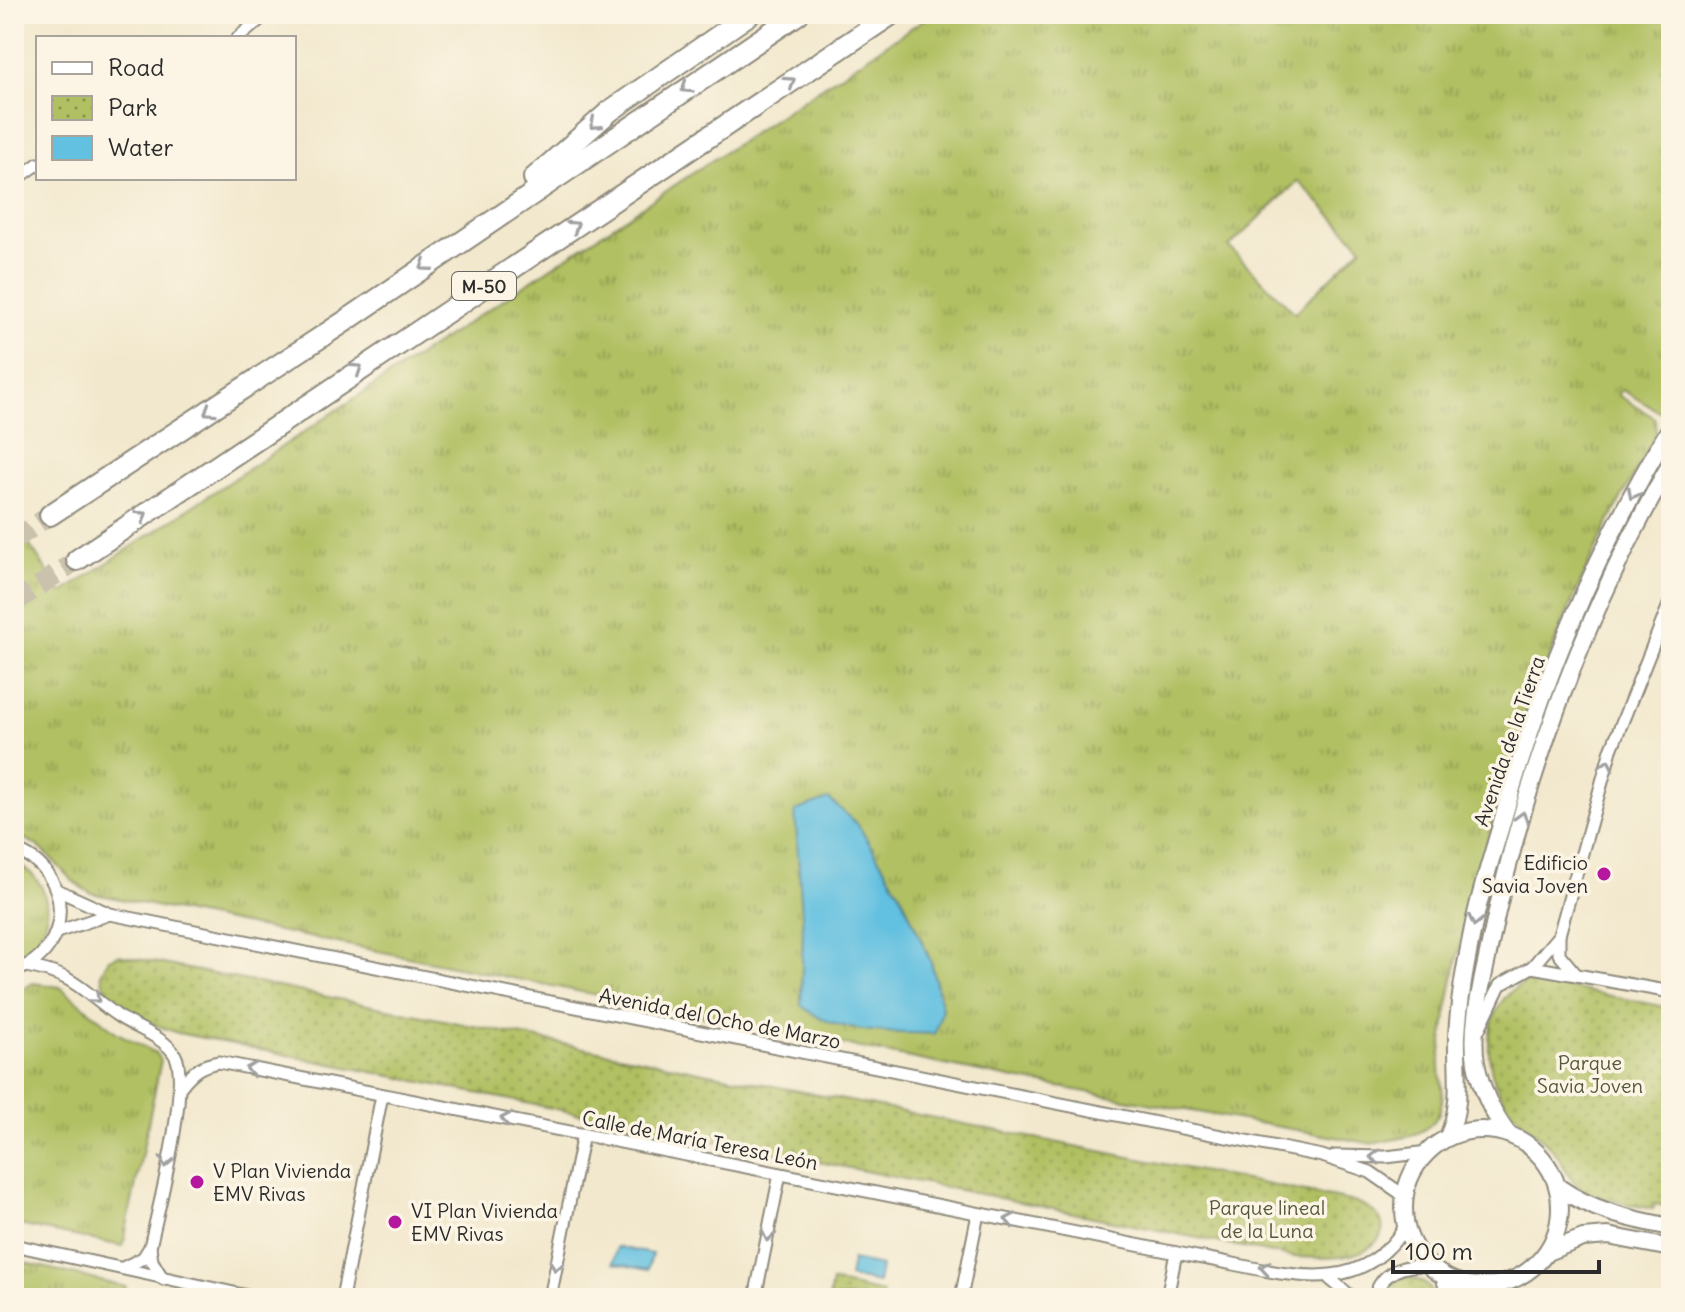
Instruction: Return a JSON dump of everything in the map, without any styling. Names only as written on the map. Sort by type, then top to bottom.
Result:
[{"type":"highway","points":[[463,240],[610,111],[750,14]]},
{"type":"highway","name":"M-50","points":[[50,515],[798,14]]},
{"type":"highway","name":"M-50","points":[[77,560],[892,14]]},
{"type":"street","points":[[240,36],[266,14]]},
{"type":"street","points":[[14,181],[36,165]]},
{"type":"street","name":"Avenida de la Tierra","points":[[1448,1137],[1459,1105],[1460,1000],[1474,924],[1508,801],[1551,673],[1577,610],[1613,532],[1671,427]]},
{"type":"street","name":"Avenida de la Tierra","points":[[1508,1134],[1485,1093],[1476,1060],[1478,1003],[1493,928],[1524,807],[1544,747],[1594,617],[1629,540],[1671,463]]},
{"type":"street","points":[[1576,974],[1559,954],[1559,935],[1611,750],[1671,600]]},
{"type":"street","points":[[14,850],[46,870],[57,890],[61,914],[57,932],[48,948],[26,966],[14,971]]},
{"type":"street","name":"Avenida del Ocho de Marzo","points":[[57,890],[110,914],[1322,1156],[1370,1172],[1406,1197]]},
{"type":"street","points":[[57,932],[110,914]]},
{"type":"street","points":[[1476,1037],[1500,985],[1532,967],[1559,935]]},
{"type":"street","points":[[26,966],[71,978],[112,1012],[169,1048],[176,1056],[181,1086],[150,1247],[152,1261],[163,1279]]},
{"type":"street","points":[[1532,967],[1671,992]]},
{"type":"street","name":"Calle de María Teresa León","points":[[181,1086],[192,1072],[205,1064],[219,1062],[1176,1253],[1330,1279]]},
{"type":"street","points":[[342,1298],[382,1095]]},
{"type":"street","points":[[1478,1130],[1508,1134],[1534,1149],[1544,1160],[1558,1187],[1560,1221],[1547,1252],[1526,1273],[1494,1291],[1444,1276],[1429,1265],[1414,1247],[1406,1225],[1406,1197],[1412,1174],[1428,1152],[1448,1137],[1478,1130]]},
{"type":"street","points":[[550,1298],[583,1134]]},
{"type":"street","name":"Avenida del Ocho de Marzo","points":[[1322,1156],[1386,1157],[1428,1152]]},
{"type":"street","points":[[755,1298],[780,1174]]},
{"type":"street","points":[[1558,1187],[1574,1199],[1617,1216],[1671,1227]]},
{"type":"street","points":[[961,1298],[978,1214]]},
{"type":"street","points":[[1353,1298],[1330,1279],[1374,1262],[1392,1248],[1406,1225]]},
{"type":"street","points":[[1547,1252],[1583,1238],[1608,1236],[1671,1248]]},
{"type":"street","points":[[14,1245],[257,1298]]},
{"type":"street","points":[[123,1268],[143,1258],[150,1247]]},
{"type":"street","points":[[1167,1298],[1176,1253]]},
{"type":"street","points":[[1374,1298],[1384,1276],[1409,1265],[1429,1265]]},
{"type":"street","points":[[1444,1276],[1451,1298]]},
{"type":"green space","points":[[932,14],[1671,14],[1671,407],[1658,411],[1622,390],[1618,395],[1655,418],[1656,433],[1583,577],[1525,723],[1478,873],[1457,958],[1440,1061],[1440,1110],[1428,1127],[1410,1136],[1368,1143],[1015,1079],[91,893],[80,887],[38,847],[14,835],[14,522],[62,593]],"holes":[[[1298,181],[1362,247],[1295,313],[1229,247]],[[901,895],[931,962],[942,1009],[801,1004],[803,929]]]},
{"type":"green space","points":[[14,863],[39,882],[47,910],[38,937],[28,948],[14,956]]},
{"type":"green space","name":"Parque lineal de la Luna","points":[[118,955],[1350,1201],[1377,1215],[1382,1223],[1382,1232],[1378,1240],[1357,1253],[1336,1258],[1292,1257],[178,1033],[130,1013],[111,997],[101,974],[109,959]]},
{"type":"green space","name":"Parque Savia Joven","points":[[1545,978],[1565,982],[1565,987],[1671,1008],[1671,1207],[1655,1204],[1653,1209],[1614,1201],[1577,1185],[1557,1155],[1511,1110],[1499,1092],[1489,1056],[1493,1020],[1511,992],[1526,983]]},
{"type":"green space","points":[[33,983],[60,987],[117,1033],[156,1053],[161,1060],[123,1246],[14,1224],[14,994]]},
{"type":"green space","points":[[14,1260],[126,1287],[124,1298],[14,1298]]},
{"type":"green space","points":[[1405,1277],[1423,1283],[1435,1298],[1384,1298],[1393,1282]]},
{"type":"green space","points":[[832,1282],[883,1293],[881,1298],[829,1298]]},
{"type":"water","points":[[829,799],[858,825],[901,895],[931,962],[942,1009],[935,1034],[847,1027],[814,1015],[801,1005],[803,929],[795,811]]},
{"type":"water","points":[[617,1247],[652,1254],[648,1270],[613,1263]]},
{"type":"water","points":[[852,1260],[881,1266],[878,1283],[849,1277]]},
{"type":"tunnel","points":[[14,540],[50,515]]},
{"type":"tunnel","points":[[14,603],[77,560]]},
{"type":"place","name":"Edificio Savia Joven","points":[[1604,874]]},
{"type":"place","name":"V Plan Vivienda EMV Rivas","points":[[197,1182]]},
{"type":"place","name":"VI Plan Vivienda EMV Rivas","points":[[395,1222]]}]
